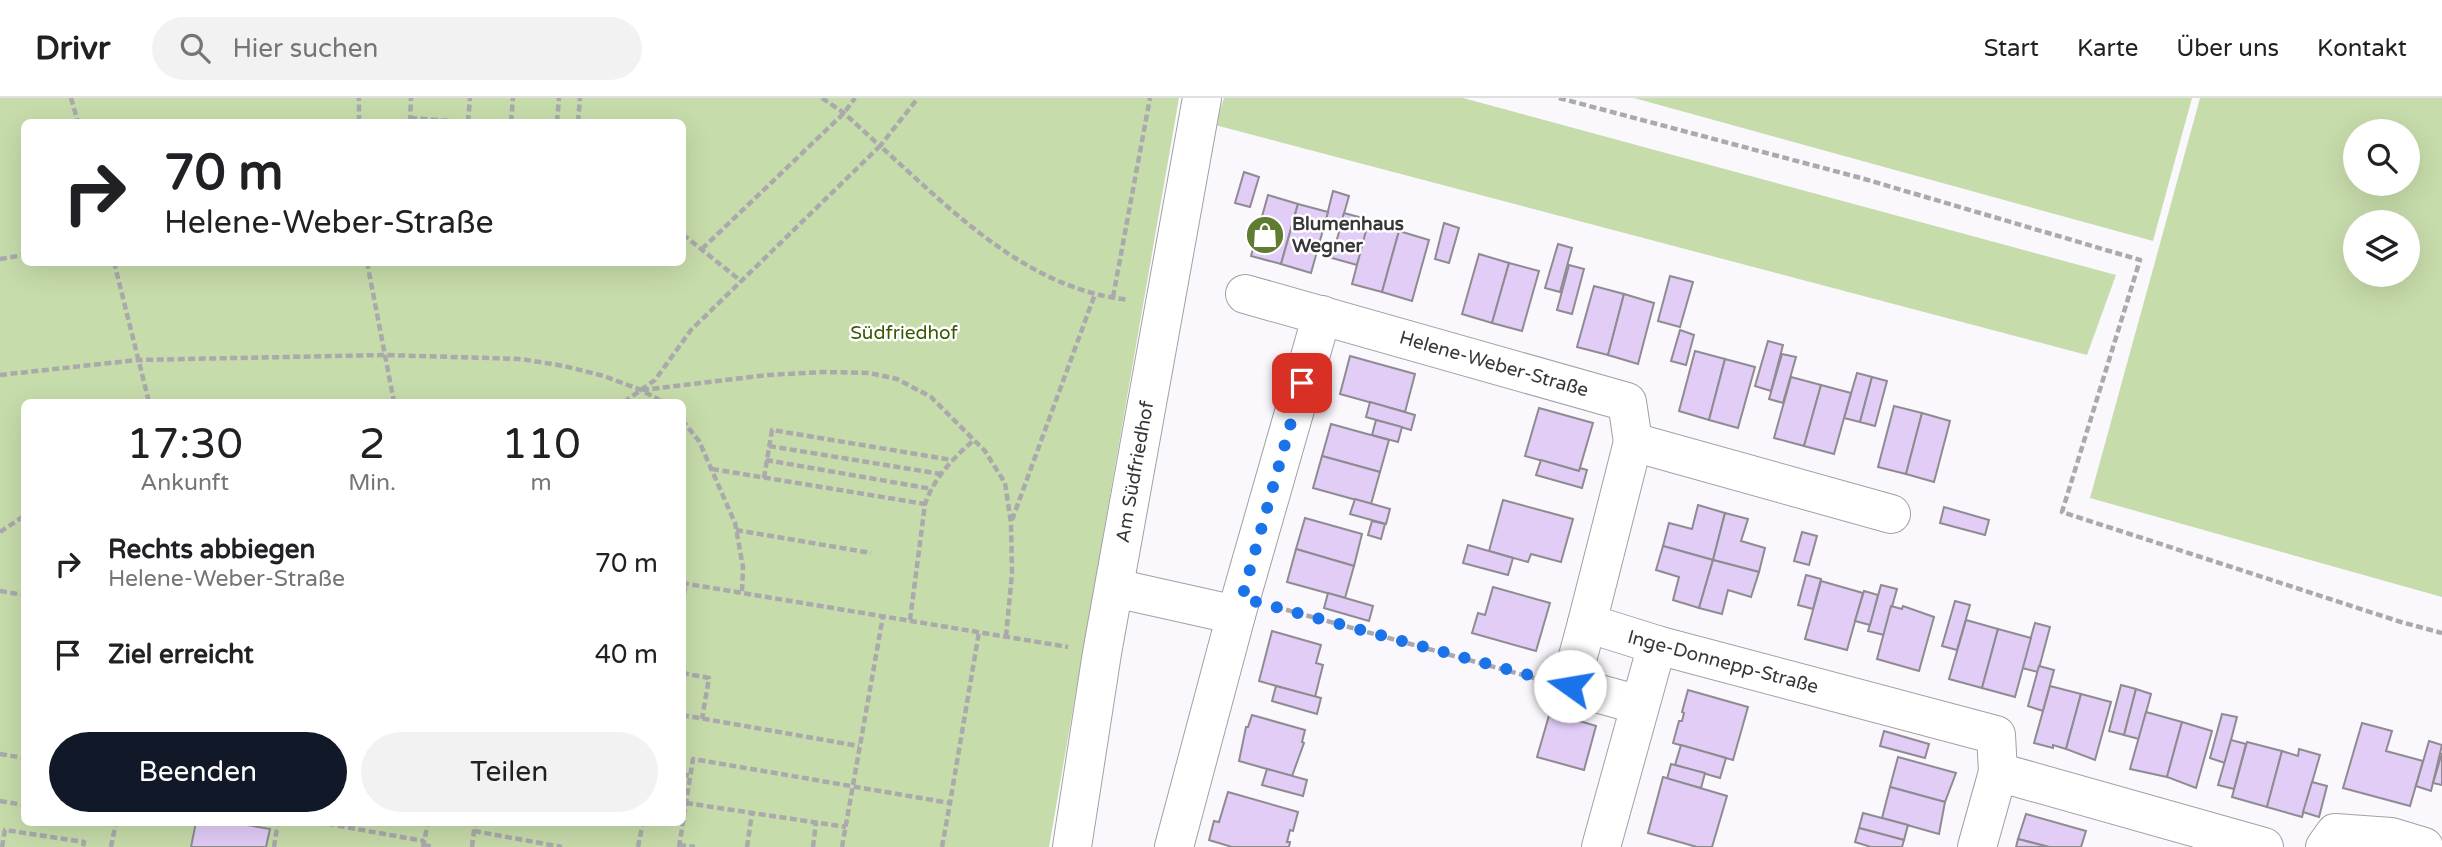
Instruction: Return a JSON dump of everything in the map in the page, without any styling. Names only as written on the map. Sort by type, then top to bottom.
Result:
[{"type":"street","name":"Am Südfriedhof","points":[[1072,847],[1102,653],[1202,98]]},
{"type":"street","name":"Helene-Weber-Straße","points":[[1245,294],[1628,402],[1633,442]]},
{"type":"street","points":[[1174,847],[1322,315]]},
{"type":"street","points":[[1640,705],[1570,686],[1633,442],[1891,514]]},
{"type":"street","points":[[1115,588],[1239,607]]},
{"type":"street","name":"Inge-Donnepp-Straße","points":[[1587,623],[1657,645],[1996,736],[1998,772]]},
{"type":"street","points":[[1601,847],[1657,645]]},
{"type":"street","points":[[1977,847],[1998,772],[2264,847]]},
{"type":"street","points":[[2325,847],[2336,833],[2391,837],[2424,847]]},
{"type":"path","points":[[72,98],[77,119]]},
{"type":"path","points":[[359,98],[359,119]]},
{"type":"path","points":[[410,119],[411,98]]},
{"type":"path","points":[[468,119],[470,98]]},
{"type":"path","points":[[511,119],[513,98]]},
{"type":"path","points":[[557,119],[559,98]]},
{"type":"path","points":[[578,119],[580,98]]},
{"type":"path","points":[[822,98],[844,113],[967,225],[1021,262],[1095,294],[1162,309]]},
{"type":"path","points":[[702,249],[844,113],[855,98]]},
{"type":"path","points":[[628,399],[655,380],[691,330],[880,146],[918,98]]},
{"type":"path","points":[[1113,297],[1150,98]]},
{"type":"path","points":[[1559,98],[1861,178],[2140,260],[2062,512],[2442,633]]},
{"type":"path","points":[[686,237],[741,281]]},
{"type":"path","points":[[0,260],[21,256]]},
{"type":"path","points":[[115,266],[148,399]]},
{"type":"path","points":[[368,266],[393,399]]},
{"type":"path","points":[[1011,523],[1095,294]]},
{"type":"path","points":[[0,374],[137,360],[385,355],[521,359],[591,373],[641,390],[658,399]]},
{"type":"path","points":[[641,390],[768,375],[870,373],[897,379],[931,397],[985,451],[1005,483],[1011,523],[1012,573],[1006,636]]},
{"type":"path","points":[[686,425],[699,441],[736,530],[743,567],[742,592]]},
{"type":"path","points":[[764,478],[772,430],[952,460]]},
{"type":"path","points":[[911,620],[925,504],[941,474],[974,440]]},
{"type":"path","points":[[769,446],[941,474]]},
{"type":"path","points":[[766,460],[932,489]]},
{"type":"path","points":[[712,469],[925,504]]},
{"type":"path","points":[[0,531],[21,518]]},
{"type":"path","points":[[736,530],[871,553]]},
{"type":"path","points":[[686,583],[1102,653]]},
{"type":"path","points":[[0,591],[21,594]]},
{"type":"path","points":[[1239,607],[1570,686]]},
{"type":"path","points":[[842,847],[883,616]]},
{"type":"path","points":[[942,847],[979,632]]},
{"type":"path","points":[[686,674],[709,678],[702,719]]},
{"type":"path","points":[[686,716],[859,747]]},
{"type":"path","points":[[0,754],[21,758]]},
{"type":"path","points":[[846,827],[686,803],[693,759],[950,803]]},
{"type":"path","points":[[686,775],[690,776]]},
{"type":"path","points":[[0,801],[21,804]]},
{"type":"path","points":[[747,847],[752,813]]},
{"type":"path","points":[[813,847],[816,822]]},
{"type":"path","points":[[111,847],[115,826]]},
{"type":"path","points":[[274,847],[277,826]]},
{"type":"path","points":[[336,826],[433,847]]},
{"type":"path","points":[[424,845],[427,826]]},
{"type":"path","points":[[472,847],[475,826]]},
{"type":"path","points":[[638,847],[642,826]]},
{"type":"path","points":[[682,826],[679,846],[695,847]]},
{"type":"path","points":[[2,847],[5,830],[84,842],[83,847]]},
{"type":"path","points":[[474,831],[562,847]]},
{"type":"green space","name":"Südfriedhof","points":[[0,98],[1179,98],[1049,847],[0,847]]},
{"type":"green space","points":[[1224,98],[1463,98],[2116,275],[2087,355],[1215,125]]},
{"type":"green space","points":[[1634,98],[2192,98],[2153,241]]},
{"type":"green space","points":[[2200,98],[2442,98],[2442,597],[2090,498]]},
{"type":"building","points":[[1244,172],[1259,177],[1250,207],[1235,203]]},
{"type":"building","points":[[1333,191],[1349,196],[1339,231],[1324,227]]},
{"type":"building","points":[[1268,195],[1298,204],[1281,264],[1251,256]]},
{"type":"building","points":[[1298,204],[1328,212],[1311,273],[1281,264]]},
{"type":"building","points":[[1344,213],[1370,220],[1357,265],[1332,258]]},
{"type":"building","points":[[1368,223],[1399,231],[1382,292],[1352,284]]},
{"type":"building","points":[[1444,223],[1459,228],[1449,263],[1435,259]]},
{"type":"building","points":[[1399,231],[1429,240],[1412,301],[1382,292]]},
{"type":"building","points":[[1558,244],[1572,248],[1560,292],[1545,288]]},
{"type":"building","points":[[1479,254],[1509,263],[1492,323],[1462,314]]},
{"type":"building","points":[[1509,263],[1539,271],[1522,331],[1492,323]]},
{"type":"building","points":[[1569,265],[1584,269],[1572,314],[1557,310]]},
{"type":"building","points":[[1670,276],[1693,282],[1680,327],[1658,321]]},
{"type":"building","points":[[1594,286],[1624,294],[1608,355],[1577,347]]},
{"type":"building","points":[[1624,294],[1654,303],[1638,364],[1608,355]]},
{"type":"building","points":[[1680,330],[1694,335],[1686,365],[1671,361]]},
{"type":"building","points":[[1768,341],[1783,345],[1771,391],[1755,386]]},
{"type":"building","points":[[1695,351],[1725,359],[1709,420],[1679,411]]},
{"type":"building","points":[[1782,354],[1796,357],[1783,403],[1769,399]]},
{"type":"building","points":[[1350,356],[1415,374],[1405,412],[1340,394]]},
{"type":"building","points":[[1725,359],[1755,367],[1738,428],[1709,420]]},
{"type":"building","points":[[1857,373],[1872,377],[1860,422],[1844,418]]},
{"type":"building","points":[[1791,377],[1821,385],[1804,446],[1774,438]]},
{"type":"building","points":[[1872,377],[1887,381],[1875,426],[1860,422]]},
{"type":"building","points":[[1821,385],[1851,393],[1834,454],[1804,446]]},
{"type":"building","points":[[1370,402],[1415,415],[1411,430],[1366,417]]},
{"type":"building","points":[[1894,406],[1922,413],[1906,474],[1878,467]]},
{"type":"building","points":[[1539,408],[1593,423],[1579,471],[1525,456]]},
{"type":"building","points":[[1922,413],[1950,421],[1934,482],[1906,474]]},
{"type":"building","points":[[1376,420],[1402,427],[1398,442],[1372,435]]},
{"type":"building","points":[[1331,424],[1389,440],[1380,472],[1322,456]]},
{"type":"building","points":[[1322,456],[1380,472],[1371,504],[1313,488]]},
{"type":"building","points":[[1541,460],[1579,471],[1580,468],[1587,470],[1582,488],[1536,475]]},
{"type":"building","points":[[1355,499],[1390,509],[1386,524],[1350,514]]},
{"type":"building","points":[[1503,500],[1573,519],[1561,562],[1531,554],[1528,562],[1489,551]]},
{"type":"building","points":[[1698,505],[1725,513],[1713,560],[1663,546],[1669,523],[1692,529]]},
{"type":"building","points":[[1944,507],[1989,520],[1985,535],[1940,523]]},
{"type":"building","points":[[1725,513],[1748,519],[1741,541],[1765,548],[1759,572],[1713,560]]},
{"type":"building","points":[[1305,518],[1362,534],[1354,566],[1296,549]]},
{"type":"building","points":[[1372,521],[1385,524],[1381,539],[1368,535]]},
{"type":"building","points":[[1802,532],[1817,536],[1809,565],[1794,561]]},
{"type":"building","points":[[1468,545],[1513,558],[1508,575],[1463,563]]},
{"type":"building","points":[[1663,546],[1713,560],[1699,608],[1673,600],[1679,577],[1656,570]]},
{"type":"building","points":[[1296,549],[1354,566],[1345,598],[1287,582]]},
{"type":"building","points":[[1713,560],[1759,572],[1751,597],[1728,590],[1722,614],[1699,608]]},
{"type":"building","points":[[1806,575],[1821,579],[1813,609],[1798,605]]},
{"type":"building","points":[[1821,581],[1863,593],[1847,650],[1805,639]]},
{"type":"building","points":[[1881,585],[1897,589],[1884,635],[1868,631]]},
{"type":"building","points":[[1493,587],[1550,603],[1536,651],[1472,633],[1478,613],[1485,615]]},
{"type":"building","points":[[1864,591],[1878,595],[1870,625],[1855,621]]},
{"type":"building","points":[[1328,593],[1373,606],[1369,621],[1324,608]]},
{"type":"building","points":[[1955,601],[1970,605],[1957,650],[1942,646]]},
{"type":"building","points":[[1891,606],[1902,609],[1903,606],[1934,617],[1919,671],[1877,659]]},
{"type":"building","points":[[1966,620],[1998,629],[1982,688],[1949,679]]},
{"type":"building","points":[[2035,623],[2050,627],[2038,672],[2022,668]]},
{"type":"building","points":[[1998,629],[2031,638],[2015,697],[1982,688]]},
{"type":"building","points":[[1272,631],[1321,645],[1316,663],[1323,665],[1315,697],[1259,681]]},
{"type":"building","points":[[2039,666],[2054,670],[2043,711],[2028,706]]},
{"type":"building","points":[[2121,685],[2136,689],[2124,735],[2109,731]]},
{"type":"building","points":[[1276,686],[1321,698],[1317,714],[1272,701]]},
{"type":"building","points":[[2050,686],[2081,694],[2066,749],[2034,743]]},
{"type":"building","points":[[2136,689],[2151,694],[2139,739],[2124,735]]},
{"type":"building","points":[[1688,690],[1748,707],[1733,760],[1673,743],[1679,721],[1682,721]]},
{"type":"building","points":[[2081,694],[2111,702],[2095,760],[2066,749]]},
{"type":"building","points":[[1550,712],[1596,726],[1584,770],[1537,757]]},
{"type":"building","points":[[2146,712],[2182,722],[2167,777],[2130,769]]},
{"type":"building","points":[[2222,714],[2237,717],[2225,763],[2210,758]]},
{"type":"building","points":[[1252,715],[1305,730],[1304,743],[1292,776],[1239,761],[1246,727]]},
{"type":"building","points":[[2182,722],[2212,731],[2196,788],[2167,777]]},
{"type":"building","points":[[2362,723],[2392,731],[2386,751],[2423,761],[2410,806],[2343,788]]},
{"type":"building","points":[[1884,731],[1929,744],[1925,758],[1880,746]]},
{"type":"building","points":[[2231,740],[2246,744],[2234,789],[2218,785]]},
{"type":"building","points":[[2429,741],[2442,745],[2431,791],[2416,786]]},
{"type":"building","points":[[2247,742],[2282,751],[2267,807],[2232,797]]},
{"type":"building","points":[[1681,745],[1726,758],[1720,778],[1675,765]]},
{"type":"building","points":[[2299,749],[2320,755],[2302,817],[2267,807],[2282,751],[2298,756]]},
{"type":"building","points":[[2442,753],[2442,785],[2433,783]]},
{"type":"building","points":[[1898,757],[1956,773],[1945,802],[1890,787]]},
{"type":"building","points":[[1671,764],[1705,773],[1701,788],[1667,779]]},
{"type":"building","points":[[1267,769],[1307,780],[1303,796],[1262,785]]},
{"type":"building","points":[[1663,777],[1727,796],[1712,847],[1697,847],[1648,833]]},
{"type":"building","points":[[2312,782],[2327,786],[2319,817],[2303,812]]},
{"type":"building","points":[[1890,787],[1945,802],[1939,834],[1882,818]]},
{"type":"building","points":[[1228,792],[1298,812],[1293,831],[1290,830],[1287,842],[1290,842],[1289,847],[1232,847],[1209,840],[1214,821],[1219,822]]},
{"type":"building","points":[[1863,813],[1908,825],[1904,840],[1859,828]]},
{"type":"building","points":[[2026,814],[2086,831],[2081,847],[2049,847],[2018,839]]},
{"type":"building","points":[[195,826],[253,826],[270,829],[266,847],[191,847]]},
{"type":"building","points":[[1859,828],[1904,840],[1902,847],[1871,847],[1855,842]]},
{"type":"building","points":[[2018,839],[2049,847],[2016,847]]},
{"type":"place","name":"Blumenhaus Wegner","points":[[1265,235]]},
{"type":"route","points":[[1302,383],[1242,598],[1570,686]]}]
